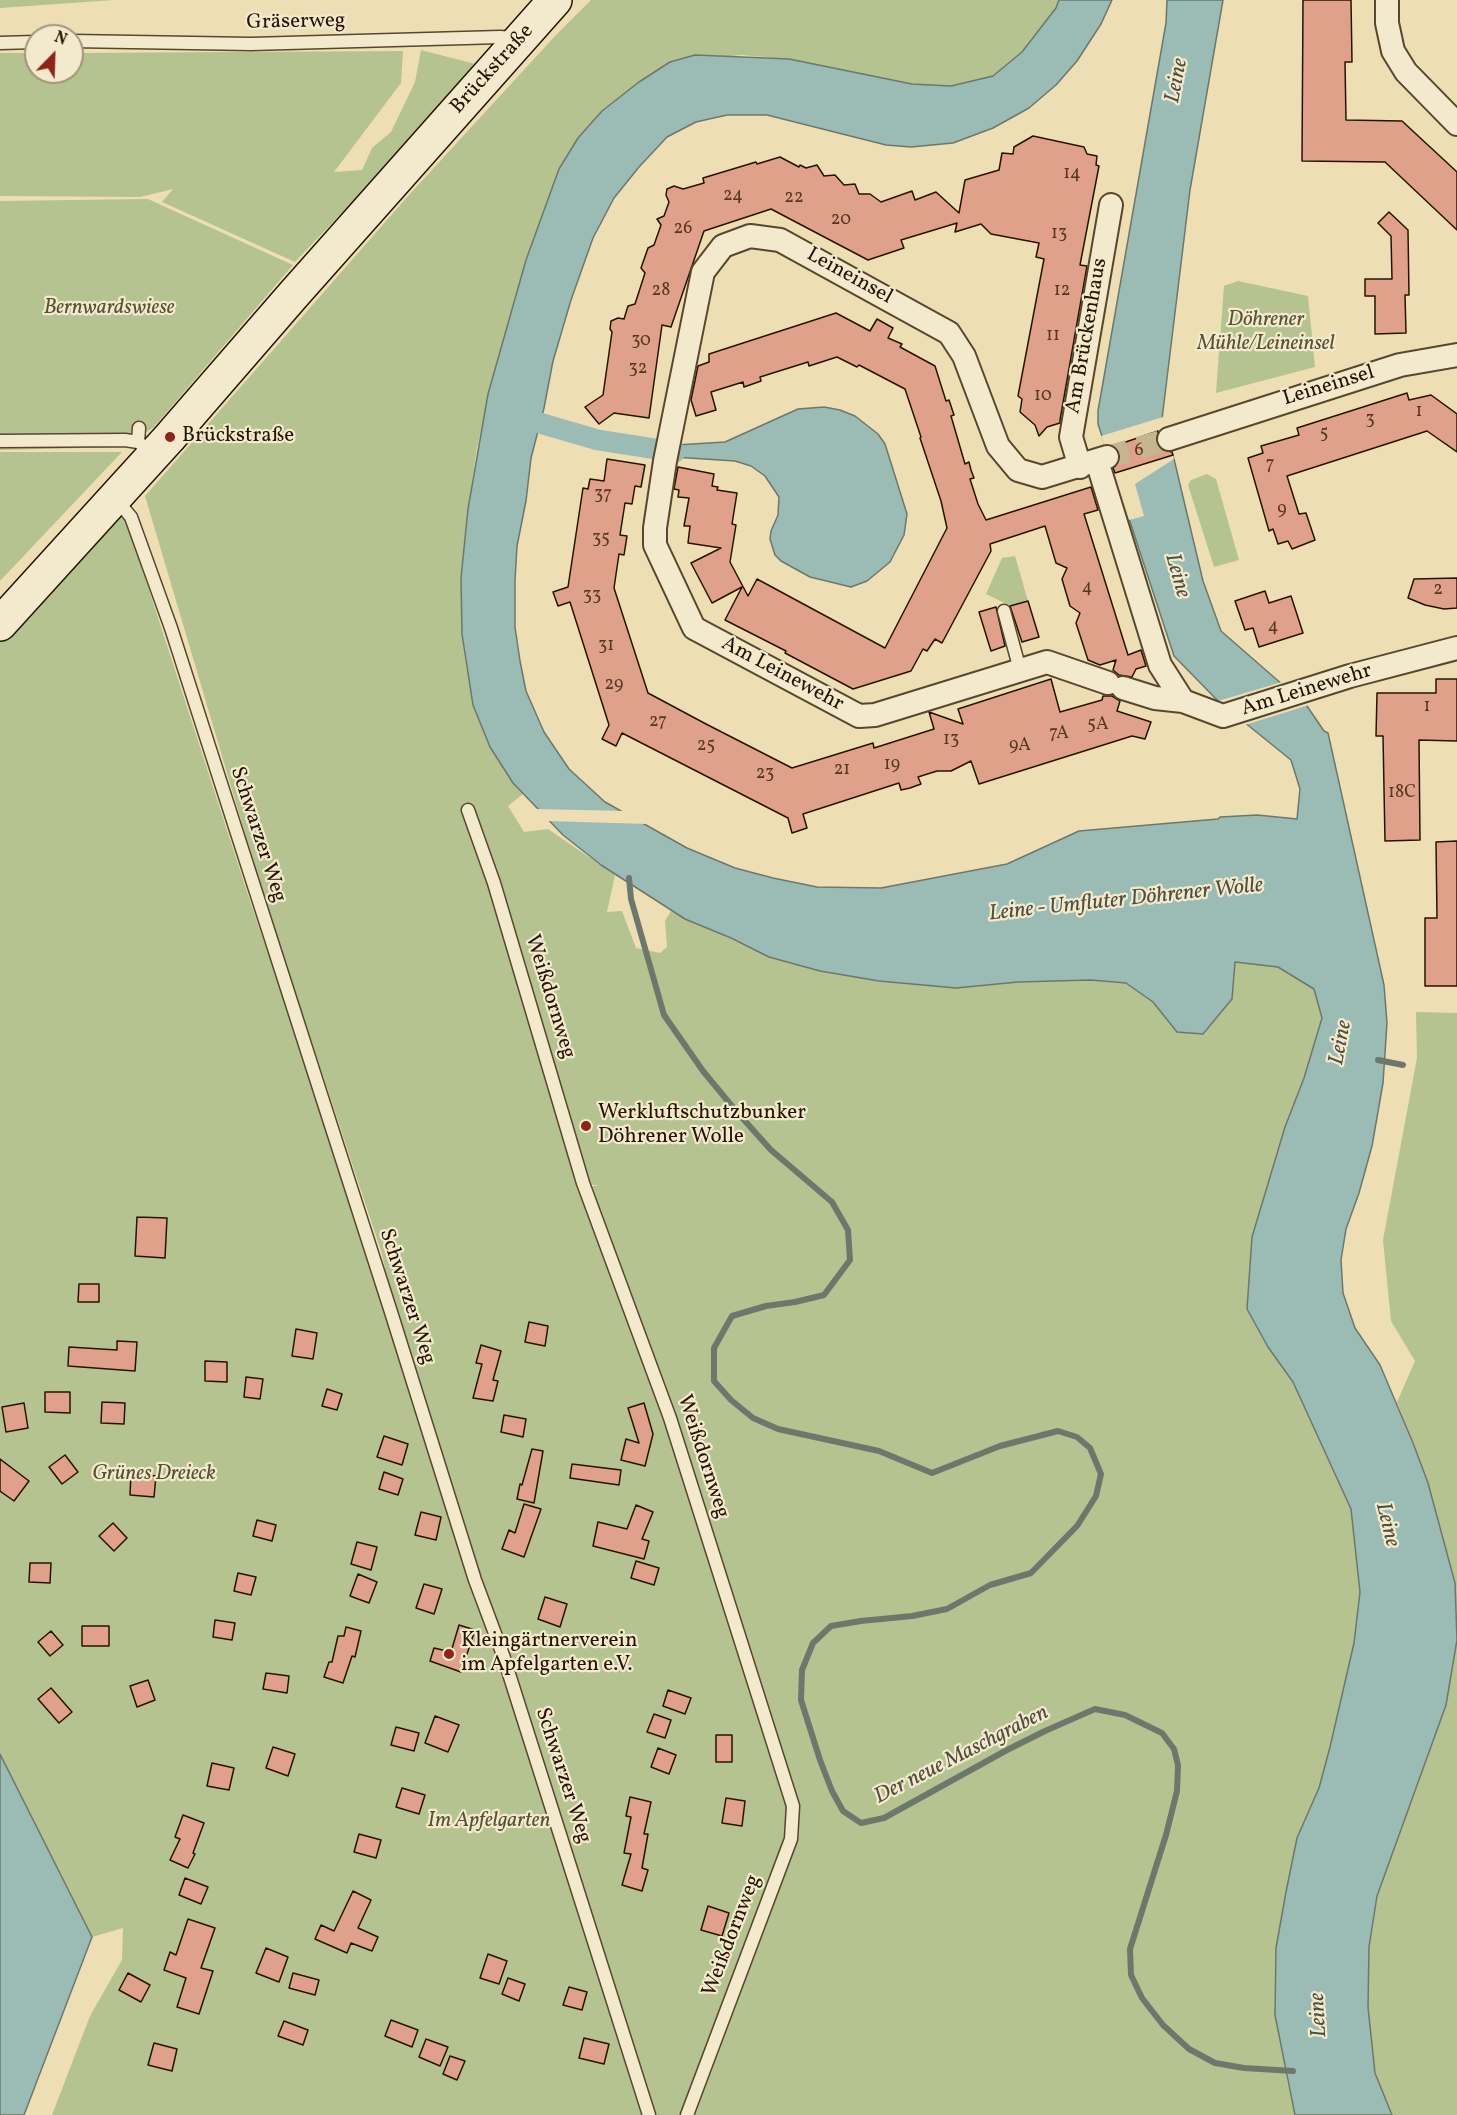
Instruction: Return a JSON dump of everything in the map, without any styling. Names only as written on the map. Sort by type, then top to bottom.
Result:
[{"type":"street","name":"Brückstraße","points":[[0,624],[114,498],[144,441],[340,242],[555,0]]},
{"type":"street","points":[[1387,0],[1387,23],[1393,51],[1406,72],[1457,124]]},
{"type":"street","name":"Am Brückenhaus","points":[[1112,205],[1071,437],[1095,462],[1160,665],[1183,701]]},
{"type":"street","name":"Leineinsel","points":[[667,450],[703,272],[723,246],[750,236],[780,240],[949,333],[963,356],[998,446],[1017,470],[1042,477],[1095,462]]},
{"type":"street","name":"Leineinsel","points":[[1170,439],[1400,365],[1457,356]]},
{"type":"street","name":"Am Leinewehr","points":[[667,450],[655,528],[655,544],[694,628],[859,716],[875,715],[1047,662],[1155,698],[1183,701],[1222,716],[1350,676],[1457,648]]},
{"type":"lane","name":"Gräserweg","points":[[84,41],[251,44],[500,37],[521,39]]},
{"type":"lane","points":[[0,43],[24,42]]},
{"type":"lane","points":[[0,441],[144,441]]},
{"type":"lane","name":"Schwarzer Weg","points":[[114,498],[131,517],[171,628],[475,1580],[503,1655],[649,2115]]},
{"type":"lane","points":[[1004,611],[1020,670]]},
{"type":"lane","name":"Weißdornweg","points":[[468,810],[486,855],[545,1048],[583,1183],[670,1418],[793,1806],[791,1839],[687,2115]]},
{"type":"green space","points":[[0,0],[114,0],[0,8]]},
{"type":"green space","points":[[591,0],[1059,0],[1056,8],[1022,52],[993,76],[951,86],[912,84],[789,59],[741,55],[670,62],[639,82],[602,111],[578,138],[559,169],[545,207],[489,396],[477,448],[468,509],[461,578],[462,634],[473,705],[490,747],[523,794],[508,806],[524,832],[548,829],[615,875],[607,912],[622,911],[636,948],[660,953],[667,947],[665,921],[671,911],[769,957],[820,971],[879,981],[956,988],[1018,982],[1091,980],[1126,983],[1153,1002],[1177,1032],[1204,1034],[1232,999],[1235,962],[1278,967],[1314,989],[1322,1017],[1304,1078],[1285,1127],[1252,1237],[1268,1347],[1293,1382],[1351,1509],[1360,1592],[1354,1643],[1330,1747],[1319,1788],[1297,1838],[1276,1948],[1287,2080],[1295,2115],[52,2115],[90,2016],[122,1960],[123,1928],[92,1937],[0,1754],[0,635],[110,502],[126,519],[249,898],[390,1308],[393,1308],[382,1254],[262,891],[145,496],[408,196]],"holes":[[[584,1183],[599,1186],[592,1186],[625,1279]]]},
{"type":"green space","points":[[421,50],[483,66],[430,114],[406,149],[373,180],[295,262],[162,202],[173,189],[140,197],[0,196],[0,53],[24,53],[24,84],[84,84],[84,53],[403,51],[401,83],[334,172],[362,170],[372,148],[391,132],[415,82]]},
{"type":"green space","name":"Bernwardswiese","points":[[148,199],[293,265],[154,427],[124,447],[0,450],[0,201]]},
{"type":"green space","name":"Döhrener Mühle/Leineinsel","points":[[1238,281],[1308,296],[1315,367],[1216,393],[1224,286]]},
{"type":"green space","points":[[0,452],[122,452],[0,581]]},
{"type":"green space","points":[[1207,474],[1216,479],[1239,560],[1214,567],[1188,485],[1191,480]]},
{"type":"green space","points":[[1015,556],[1028,601],[1011,606],[986,594],[1002,558]]},
{"type":"green space","points":[[1416,1012],[1457,1013],[1457,2115],[1392,2115],[1375,2073],[1368,2007],[1369,1947],[1377,1896],[1446,1705],[1455,1583],[1428,1483],[1397,1402],[1415,1361],[1391,1321],[1383,1240],[1417,1058]]},
{"type":"water","points":[[1059,0],[1112,0],[1101,24],[1077,61],[1056,85],[1029,108],[993,128],[953,143],[911,147],[886,145],[767,115],[727,115],[696,122],[667,137],[639,167],[614,198],[593,238],[553,361],[531,458],[526,501],[517,546],[515,627],[520,661],[526,691],[544,732],[569,769],[605,802],[687,848],[735,868],[817,887],[881,888],[1007,864],[1079,831],[1220,817],[1257,815],[1297,819],[1300,789],[1291,760],[1218,701],[1174,656],[1098,424],[1098,411],[1166,23],[1167,0],[1223,0],[1190,190],[1162,419],[1174,459],[1203,581],[1221,631],[1307,706],[1324,731],[1328,733],[1384,985],[1387,1023],[1383,1083],[1372,1146],[1346,1229],[1341,1260],[1343,1293],[1355,1328],[1380,1365],[1413,1443],[1428,1483],[1455,1583],[1457,1640],[1446,1705],[1377,1896],[1369,1947],[1368,2007],[1375,2073],[1392,2115],[1295,2115],[1275,2015],[1276,1948],[1286,1892],[1297,1838],[1319,1788],[1330,1747],[1354,1643],[1360,1592],[1351,1509],[1293,1382],[1268,1347],[1247,1309],[1252,1237],[1285,1127],[1304,1078],[1322,1018],[1314,989],[1278,967],[1235,962],[1232,999],[1203,1034],[1177,1032],[1153,1002],[1126,983],[1091,980],[1018,982],[956,988],[879,981],[820,971],[769,957],[685,919],[601,865],[563,835],[513,783],[490,747],[473,705],[462,634],[461,578],[468,509],[488,394],[526,260],[559,169],[578,138],[602,111],[639,82],[670,62],[695,55],[789,59],[912,84],[951,86],[993,76],[1022,52],[1056,8]]},
{"type":"water","points":[[824,407],[855,416],[878,434],[885,444],[907,514],[904,535],[890,562],[867,581],[851,587],[810,577],[781,561],[775,555],[770,539],[778,515],[779,497],[765,476],[751,466],[735,461],[674,457],[676,445],[725,442],[798,409]]},
{"type":"water","points":[[0,1754],[92,1937],[24,2115],[0,2115]]},
{"type":"pier","points":[[1163,417],[1174,459],[1135,484],[1144,516],[1129,520],[1101,436]]},
{"type":"pier","points":[[1282,682],[1309,705],[1245,725],[1218,701]]},
{"type":"pier","points":[[534,809],[625,811],[647,824],[546,821]]},
{"type":"building","points":[[1303,0],[1351,0],[1352,62],[1345,62],[1346,120],[1402,121],[1457,172],[1457,230],[1385,162],[1302,161]]},
{"type":"building","points":[[1033,136],[1084,147],[1087,154],[1097,156],[1096,165],[1099,166],[1080,265],[1087,266],[1060,423],[1047,427],[1039,436],[1035,425],[1020,412],[1022,399],[1018,396],[1044,259],[1036,257],[1039,243],[991,234],[981,224],[955,232],[957,223],[901,240],[904,248],[868,260],[771,209],[704,231],[671,327],[662,325],[649,418],[614,413],[599,424],[585,407],[603,395],[612,332],[611,321],[618,318],[624,319],[628,306],[635,304],[645,273],[641,268],[648,248],[654,245],[661,225],[657,219],[664,216],[669,202],[666,195],[667,189],[674,186],[683,189],[704,183],[703,178],[780,157],[799,167],[800,165],[806,168],[817,165],[824,176],[835,175],[844,185],[855,184],[859,194],[870,194],[881,202],[912,191],[915,200],[936,192],[959,213],[965,180],[999,170],[1002,153],[1013,154],[1014,147]]},
{"type":"building","points":[[1389,212],[1408,230],[1409,295],[1405,295],[1406,333],[1375,334],[1375,296],[1365,296],[1365,279],[1392,279],[1391,236],[1378,223]]},
{"type":"building","points":[[836,313],[870,331],[877,319],[893,328],[888,338],[902,344],[900,347],[935,366],[946,401],[949,400],[954,415],[951,416],[965,464],[969,462],[974,478],[970,479],[986,520],[1091,487],[1098,510],[1084,514],[1128,655],[1141,650],[1146,666],[1136,669],[1132,677],[1119,675],[1113,670],[1116,660],[1100,665],[1088,660],[1076,623],[1080,613],[1070,606],[1062,579],[1067,568],[1056,563],[1045,526],[990,544],[991,551],[942,643],[935,639],[927,651],[923,649],[911,671],[853,689],[725,620],[742,587],[712,603],[691,563],[721,548],[688,543],[690,526],[684,526],[689,498],[678,497],[679,490],[674,489],[678,467],[714,474],[712,486],[718,487],[717,490],[737,493],[732,524],[736,525],[730,562],[748,596],[757,579],[885,648],[947,528],[941,501],[905,389],[859,365],[857,367],[837,357],[809,366],[808,362],[760,377],[761,381],[744,387],[743,382],[711,392],[716,410],[696,416],[691,400],[698,366],[709,362],[709,354]]},
{"type":"building","points":[[1407,393],[1409,400],[1431,395],[1457,414],[1457,452],[1427,431],[1287,476],[1299,514],[1306,513],[1315,540],[1292,549],[1288,541],[1278,544],[1273,529],[1269,531],[1248,458],[1263,453],[1261,446],[1299,435],[1297,428]]},
{"type":"building","points":[[1158,431],[1156,444],[1160,449],[1172,452],[1173,455],[1115,473],[1113,468],[1120,461],[1120,454],[1114,446]]},
{"type":"building","points":[[607,459],[645,465],[641,487],[635,486],[632,504],[625,503],[620,535],[627,536],[624,555],[619,554],[614,588],[648,693],[706,724],[792,768],[873,743],[874,748],[934,729],[929,712],[963,724],[958,709],[1051,679],[1060,712],[1102,700],[1103,696],[1112,696],[1120,701],[1117,711],[1151,722],[1145,739],[1132,736],[979,784],[971,761],[951,771],[937,771],[918,777],[921,784],[910,788],[901,790],[899,783],[803,814],[807,828],[792,833],[788,818],[622,733],[616,746],[602,739],[609,725],[570,602],[558,606],[553,592],[568,587],[583,488],[588,489],[590,479],[604,481]]},
{"type":"building","points":[[1457,578],[1457,608],[1444,609],[1408,598],[1414,579]]},
{"type":"building","points":[[1265,591],[1269,603],[1291,596],[1303,633],[1259,647],[1253,628],[1245,630],[1235,601]]},
{"type":"building","points":[[1028,601],[1039,637],[1022,642],[1010,606]]},
{"type":"building","points":[[996,607],[1005,646],[991,651],[979,612]]},
{"type":"building","points":[[1436,679],[1457,679],[1457,741],[1419,740],[1420,840],[1385,841],[1383,736],[1376,736],[1377,693],[1436,693]]},
{"type":"building","points":[[1457,841],[1457,986],[1425,986],[1425,918],[1437,918],[1436,842]]},
{"type":"building","points":[[137,1217],[167,1218],[165,1258],[135,1256]]},
{"type":"building","points":[[79,1284],[99,1284],[99,1302],[78,1302]]},
{"type":"building","points":[[529,1322],[548,1326],[545,1346],[525,1342]]},
{"type":"building","points":[[296,1329],[317,1333],[313,1359],[292,1356]]},
{"type":"building","points":[[117,1341],[137,1342],[135,1371],[68,1366],[69,1347],[117,1350]]},
{"type":"building","points":[[481,1345],[501,1351],[493,1380],[498,1381],[493,1401],[473,1398],[482,1364],[476,1363]]},
{"type":"building","points":[[205,1361],[227,1362],[227,1382],[205,1381]]},
{"type":"building","points":[[246,1377],[263,1379],[260,1399],[244,1397]]},
{"type":"building","points":[[327,1389],[342,1394],[337,1410],[322,1406]]},
{"type":"building","points":[[45,1392],[70,1392],[70,1413],[45,1412]]},
{"type":"building","points":[[102,1402],[125,1403],[124,1424],[101,1423]]},
{"type":"building","points":[[24,1403],[28,1428],[6,1432],[2,1407]]},
{"type":"building","points":[[644,1403],[653,1434],[645,1466],[621,1460],[626,1439],[639,1443],[628,1408]]},
{"type":"building","points":[[504,1415],[526,1419],[523,1437],[501,1432]]},
{"type":"building","points":[[384,1436],[408,1444],[402,1465],[377,1457]]},
{"type":"building","points":[[532,1449],[543,1451],[534,1503],[517,1499]]},
{"type":"building","points":[[65,1455],[78,1472],[62,1484],[49,1467]]},
{"type":"building","points":[[0,1459],[29,1481],[14,1501],[0,1491]]},
{"type":"building","points":[[572,1464],[621,1470],[619,1485],[570,1478]]},
{"type":"building","points":[[384,1472],[403,1479],[398,1495],[379,1489]]},
{"type":"building","points":[[131,1474],[156,1476],[154,1497],[130,1495]]},
{"type":"building","points":[[524,1504],[541,1509],[524,1557],[502,1549],[509,1530],[515,1533]]},
{"type":"building","points":[[636,1505],[653,1512],[642,1539],[649,1541],[644,1559],[593,1546],[598,1522],[627,1529]]},
{"type":"building","points":[[421,1512],[441,1517],[436,1540],[415,1535]]},
{"type":"building","points":[[257,1520],[276,1525],[272,1541],[253,1536]]},
{"type":"building","points":[[113,1523],[127,1538],[114,1551],[99,1536]]},
{"type":"building","points":[[357,1542],[377,1547],[371,1570],[351,1564]]},
{"type":"building","points":[[636,1561],[659,1568],[654,1585],[631,1578]]},
{"type":"building","points":[[30,1563],[51,1563],[50,1583],[29,1582]]},
{"type":"building","points":[[238,1573],[256,1577],[251,1595],[234,1591]]},
{"type":"building","points":[[358,1574],[377,1582],[369,1603],[350,1596]]},
{"type":"building","points":[[424,1584],[442,1589],[434,1614],[416,1608]]},
{"type":"building","points":[[545,1597],[567,1604],[560,1627],[538,1619]]},
{"type":"building","points":[[215,1620],[235,1623],[232,1640],[213,1637]]},
{"type":"building","points":[[459,1625],[475,1630],[461,1672],[430,1661],[434,1648],[451,1652]]},
{"type":"building","points":[[82,1626],[109,1626],[109,1646],[82,1646]]},
{"type":"building","points":[[346,1627],[361,1631],[355,1657],[352,1656],[343,1683],[324,1677],[329,1662],[332,1662],[338,1636],[344,1636]]},
{"type":"building","points":[[51,1631],[63,1645],[50,1656],[38,1642]]},
{"type":"building","points":[[266,1673],[289,1676],[287,1693],[263,1689]]},
{"type":"building","points":[[148,1680],[155,1700],[137,1707],[130,1686]]},
{"type":"building","points":[[51,1688],[72,1712],[59,1723],[38,1699]]},
{"type":"building","points":[[668,1690],[691,1698],[685,1714],[663,1706]]},
{"type":"building","points":[[654,1714],[671,1720],[665,1738],[647,1732]]},
{"type":"building","points":[[435,1716],[459,1725],[448,1752],[425,1743]]},
{"type":"building","points":[[396,1727],[419,1733],[414,1751],[391,1745]]},
{"type":"building","points":[[716,1735],[732,1735],[732,1762],[716,1762]]},
{"type":"building","points":[[273,1747],[295,1754],[288,1776],[266,1768]]},
{"type":"building","points":[[658,1748],[676,1755],[669,1774],[651,1767]]},
{"type":"building","points":[[212,1763],[234,1768],[229,1790],[207,1786]]},
{"type":"building","points":[[402,1788],[425,1795],[419,1814],[396,1807]]},
{"type":"building","points":[[630,1797],[651,1802],[644,1834],[648,1834],[642,1868],[648,1870],[642,1891],[622,1885],[631,1854],[624,1853],[631,1817],[626,1816]]},
{"type":"building","points":[[726,1798],[745,1801],[742,1826],[722,1823]]},
{"type":"building","points":[[183,1815],[204,1823],[193,1853],[195,1854],[188,1868],[170,1860],[180,1839],[175,1837]]},
{"type":"building","points":[[359,1834],[381,1840],[376,1858],[354,1852]]},
{"type":"building","points":[[185,1878],[208,1887],[201,1904],[179,1895]]},
{"type":"building","points":[[353,1891],[371,1900],[358,1928],[378,1937],[372,1951],[351,1943],[347,1953],[315,1939],[321,1925],[334,1931]]},
{"type":"building","points":[[708,1906],[729,1913],[722,1936],[701,1930]]},
{"type":"building","points":[[188,1919],[215,1928],[201,1968],[213,1971],[199,2014],[177,2007],[186,1978],[164,1970],[170,1952],[176,1955]]},
{"type":"building","points":[[266,1948],[288,1957],[279,1982],[256,1973]]},
{"type":"building","points":[[488,1954],[507,1961],[499,1984],[480,1978]]},
{"type":"building","points":[[128,1973],[150,1985],[141,2002],[119,1990]]},
{"type":"building","points":[[293,1973],[319,1980],[315,1995],[289,1988]]},
{"type":"building","points":[[508,1978],[525,1984],[519,2001],[502,1994]]},
{"type":"building","points":[[569,1987],[587,1992],[582,2010],[563,2005]]},
{"type":"building","points":[[391,2020],[418,2030],[412,2047],[385,2036]]},
{"type":"building","points":[[284,2021],[308,2030],[303,2045],[278,2036]]},
{"type":"building","points":[[584,2038],[609,2044],[604,2064],[579,2058]]},
{"type":"building","points":[[426,2039],[448,2047],[440,2066],[419,2057]]},
{"type":"building","points":[[154,2043],[177,2049],[172,2071],[148,2065]]},
{"type":"building","points":[[450,2056],[465,2061],[457,2080],[443,2074]]},
{"type":"waterway","points":[[512,415],[598,440],[675,452]]},
{"type":"waterway","name":"Der neue Maschgraben","points":[[629,878],[631,899],[664,1015],[703,1071],[736,1111],[771,1150],[832,1202],[848,1230],[850,1260],[824,1295],[766,1306],[732,1316],[714,1348],[714,1381],[731,1400],[753,1418],[778,1429],[879,1451],[932,1473],[1000,1446],[1058,1431],[1077,1437],[1090,1448],[1101,1474],[1096,1496],[1077,1526],[1031,1573],[990,1585],[947,1609],[912,1616],[831,1626],[813,1643],[802,1670],[801,1700],[820,1760],[832,1791],[843,1811],[861,1823],[884,1818],[1007,1750],[1095,1709],[1125,1715],[1162,1733],[1174,1749],[1178,1765],[1177,1791],[1166,1835],[1130,1949],[1131,1975],[1142,1998],[1163,2025],[1189,2049],[1215,2063],[1244,2068],[1293,2071]]},
{"type":"waterway","points":[[1378,1060],[1403,1065]]},
{"type":"tunnel","points":[[1107,457],[1169,439]]},
{"type":"place","name":"Brückstraße","points":[[170,437]]},
{"type":"place","name":"Werkluftschutzbunker Döhrener Wolle","points":[[586,1126]]},
{"type":"place","name":"Kleingärtnerverein im Apfelgarten e.V.","points":[[449,1654]]},
{"type":"water label","name":"Leine","points":[[1178,81]]},
{"type":"water label","name":"Leine","points":[[1176,576]]},
{"type":"water label","name":"Leine - Umfluter Döhrener Wolle","points":[[1126,901]]},
{"type":"water label","name":"Leine","points":[[1342,1043]]},
{"type":"water label","name":"Leine","points":[[1386,1525]]},
{"type":"water label","name":"Leine","points":[[1320,2015]]},
{"type":"park label","name":"Grünes Dreieck","points":[[154,1475]]},
{"type":"park label","name":"Im Apfelgarten","points":[[489,1822]]}]
